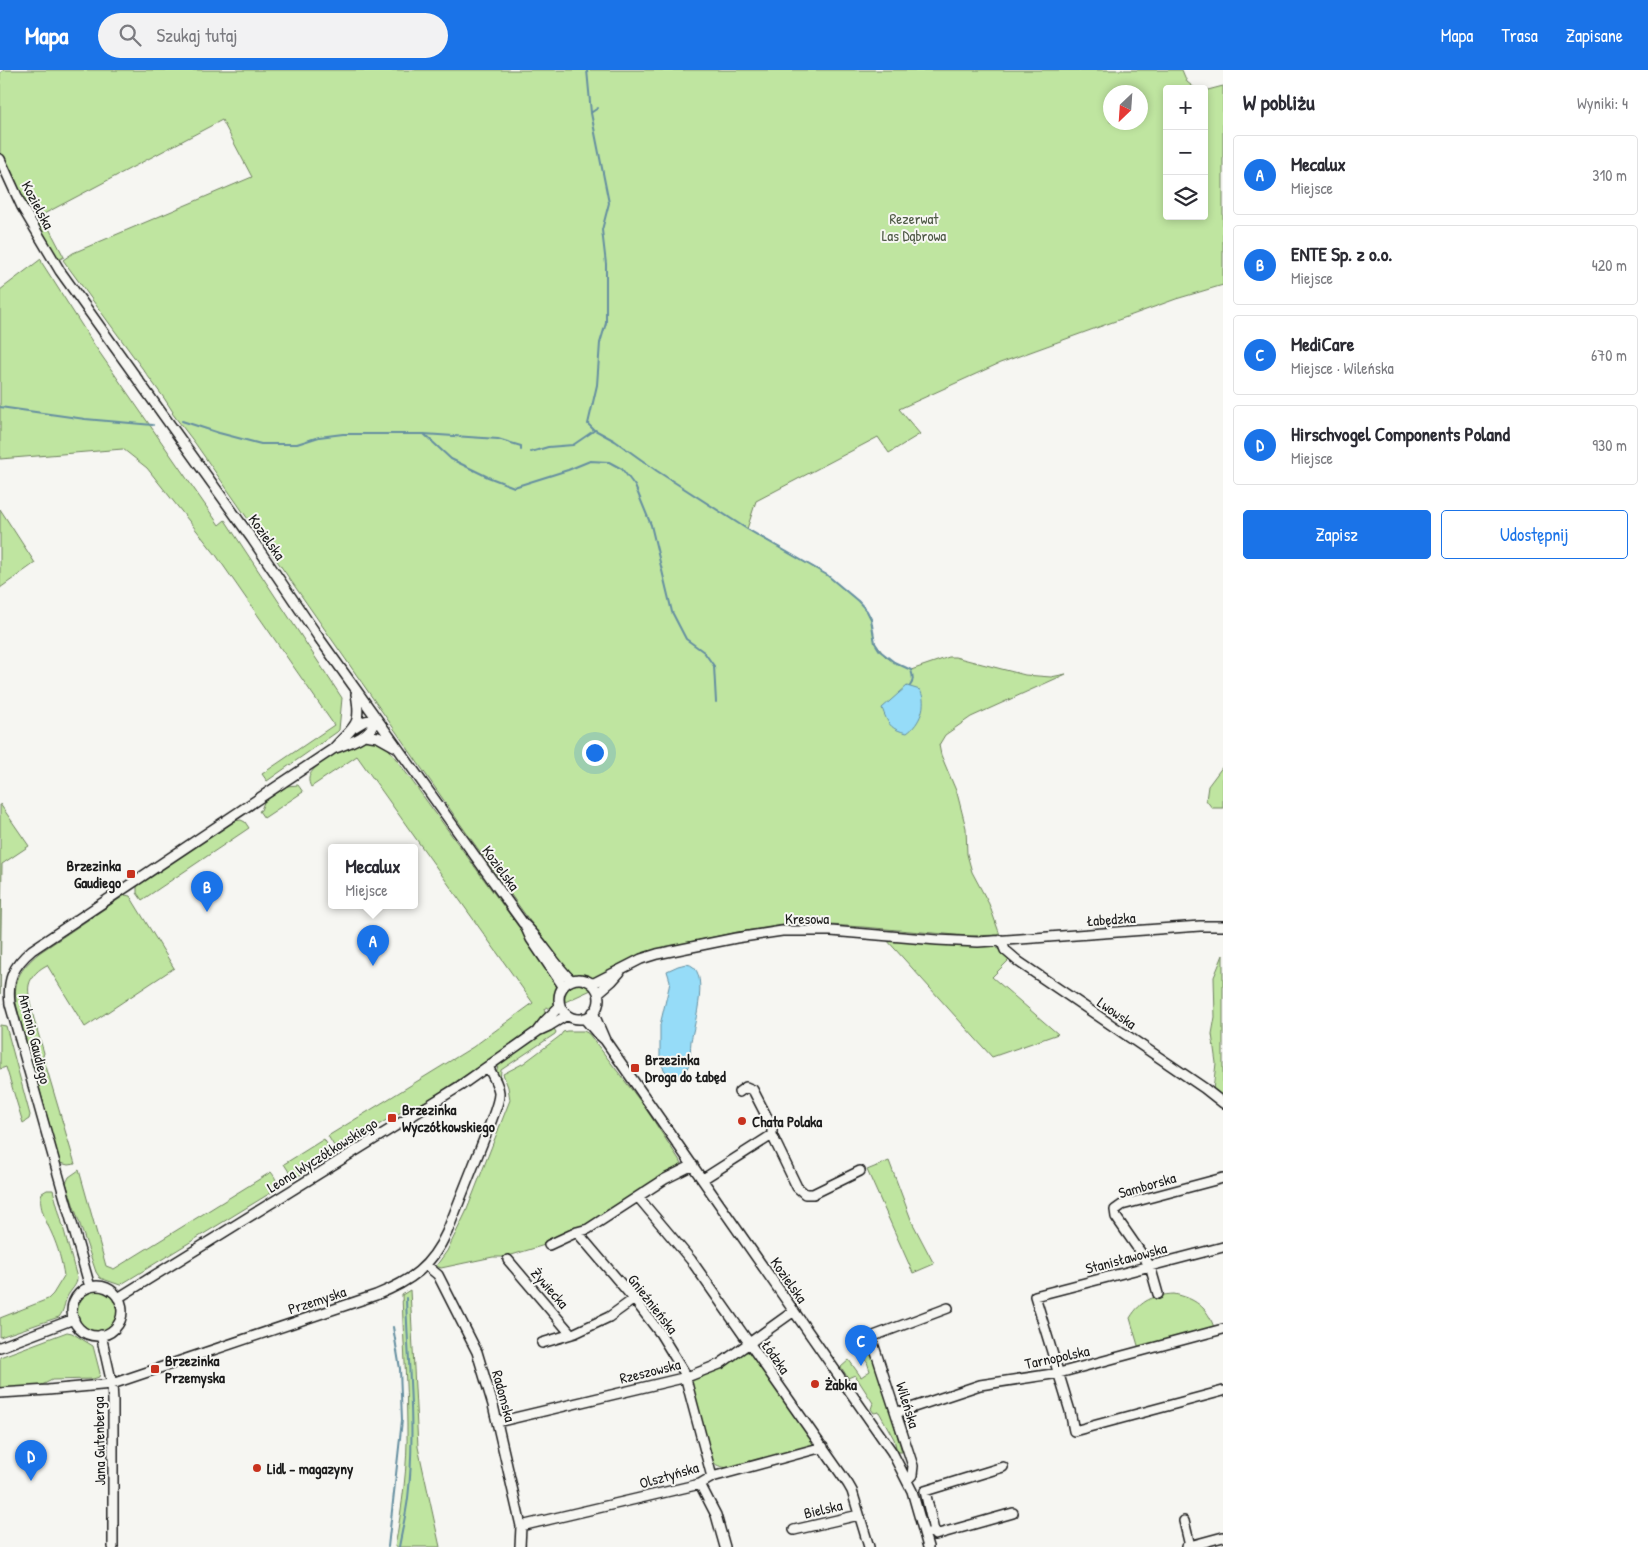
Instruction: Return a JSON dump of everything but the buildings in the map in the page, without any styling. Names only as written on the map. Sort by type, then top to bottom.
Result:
[{"type":"street","name":"Kozielska","points":[[0,159],[13,191],[60,272],[252,539],[396,748],[524,923],[536,935],[571,980]]},
{"type":"street","points":[[355,727],[359,712],[356,691]]},
{"type":"street","name":"Antonio Gaudiego","points":[[90,1287],[10,1004],[9,985],[13,971],[17,964],[32,950],[333,749],[355,727],[369,719],[376,719],[373,727],[364,735],[348,744],[333,749]]},
{"type":"street","points":[[364,735],[378,737],[396,748]]},
{"type":"street","name":"Kozielska","points":[[524,923],[531,939],[563,986]]},
{"type":"street","name":"Łabędzka","points":[[1001,940],[1223,926]]},
{"type":"street","name":"Kresowa","points":[[592,984],[620,972],[641,959],[657,954],[755,934],[782,931],[830,931],[955,942],[1001,940]]},
{"type":"street","name":"Lwowska","points":[[1001,940],[1006,950],[1019,962],[1223,1103]]},
{"type":"street","name":"Kresowa","points":[[598,993],[620,972]]},
{"type":"street","points":[[581,979],[592,984],[598,993],[598,1003],[593,1012],[584,1018],[575,1018],[567,1015],[560,1006],[559,997],[563,986],[571,980],[581,979]]},
{"type":"street","name":"Leona Wyczółkowskiego","points":[[118,1298],[488,1067],[538,1030],[560,1006]]},
{"type":"street","name":"Kozielska","points":[[593,1012],[605,1040],[892,1452],[907,1480],[930,1533],[928,1547]]},
{"type":"street","name":"Leona Wyczółkowskiego","points":[[538,1030],[549,1026],[567,1015]]},
{"type":"street","name":"Kozielska","points":[[584,1018],[605,1040]]},
{"type":"street","name":"Przemyska","points":[[0,1393],[112,1384],[376,1295],[406,1282],[426,1265],[439,1248],[499,1101],[499,1089],[488,1067]]},
{"type":"street","points":[[739,1092],[746,1087],[753,1090],[772,1127],[772,1134],[797,1187],[802,1192],[813,1194],[860,1171]]},
{"type":"street","points":[[703,1179],[772,1134]]},
{"type":"street","points":[[549,1245],[588,1228],[665,1179],[693,1165]]},
{"type":"street","name":"Samborska","points":[[1150,1266],[1116,1217],[1114,1212],[1116,1209],[1122,1205],[1223,1178]]},
{"type":"street","name":"Łódzka","points":[[638,1197],[691,1260],[824,1447],[848,1484],[869,1547]]},
{"type":"street","name":"Gnieźnieńska","points":[[577,1232],[634,1299],[669,1347],[687,1377],[712,1476]]},
{"type":"street","name":"Stanisławowska","points":[[1059,1373],[1035,1296],[1223,1247]]},
{"type":"street","name":"Żywiecka","points":[[508,1260],[571,1334]]},
{"type":"street","name":"Radomska","points":[[426,1265],[438,1274],[472,1339],[484,1374],[521,1526],[520,1547]]},
{"type":"street","points":[[1150,1266],[1158,1294]]},
{"type":"street","points":[[99,1286],[108,1288],[118,1298],[122,1310],[119,1322],[111,1330],[101,1335],[92,1335],[76,1325],[72,1308],[76,1298],[83,1290],[99,1286]]},
{"type":"street","points":[[542,1343],[571,1334],[609,1318],[634,1299]]},
{"type":"street","name":"Wileńska","points":[[907,1480],[912,1474],[913,1466],[872,1337],[948,1308]]},
{"type":"street","name":"Rzeszowska","points":[[497,1422],[687,1377],[720,1364],[794,1311]]},
{"type":"street","points":[[0,1347],[74,1319]]},
{"type":"street","name":"Tarnopolska","points":[[896,1413],[980,1386],[1059,1373],[1223,1329]]},
{"type":"street","name":"Jana Gutenberga","points":[[101,1335],[112,1384],[113,1547]]},
{"type":"street","points":[[1059,1373],[1074,1430],[1223,1391]]},
{"type":"street","name":"Olsztyńska","points":[[521,1526],[700,1484],[712,1476],[824,1447]]},
{"type":"street","points":[[708,1460],[714,1467],[730,1472]]},
{"type":"street","points":[[1003,1467],[925,1491],[930,1533],[935,1535],[1014,1513]]},
{"type":"street","points":[[700,1484],[716,1515],[725,1547]]},
{"type":"street","name":"Bielska","points":[[794,1530],[859,1515]]},
{"type":"street","points":[[1184,1521],[1188,1546],[1223,1537]]},
{"type":"green space","name":"Rezerwat Las Dąbrowa","points":[[4,70],[1182,70],[1187,82],[1191,85],[1163,85],[1163,220],[1208,220],[1208,90],[1223,86],[1223,285],[1176,299],[1000,363],[899,409],[920,434],[889,453],[878,437],[756,501],[747,529],[827,575],[858,601],[871,619],[875,643],[885,656],[911,670],[949,657],[955,657],[1025,675],[1051,677],[1066,674],[971,717],[945,735],[939,745],[941,755],[957,793],[966,828],[967,854],[972,872],[989,904],[1000,935],[968,936],[795,923],[732,933],[663,948],[647,953],[593,979],[573,975],[565,970],[172,413],[164,398],[63,260],[73,253],[252,177],[222,120],[42,215],[64,257],[58,260],[33,220],[0,159],[0,73]]},
{"type":"green space","points":[[41,259],[95,346],[219,525],[225,520],[342,698],[339,730],[267,781],[262,774],[334,725],[216,555],[147,468],[123,449],[0,459],[0,290]]},
{"type":"green space","points":[[0,509],[35,563],[0,588]]},
{"type":"green space","points":[[367,738],[375,739],[385,744],[556,978],[558,986],[552,1010],[547,1007],[544,1009],[546,1016],[520,1039],[428,1100],[393,1116],[375,1127],[364,1140],[339,1154],[328,1136],[473,1047],[533,1003],[357,756],[311,787],[309,776],[313,770],[345,748]]},
{"type":"green space","points":[[1223,766],[1223,808],[1212,808],[1206,800],[1208,786]]},
{"type":"green space","points":[[298,785],[303,792],[264,818],[259,811],[264,802],[287,786]]},
{"type":"green space","points":[[0,804],[29,846],[2,864],[0,994]]},
{"type":"green space","points":[[241,820],[249,828],[142,900],[137,893],[137,886],[234,821]]},
{"type":"green space","points":[[125,895],[130,896],[174,968],[85,1027],[47,965],[36,973],[29,985],[30,999],[44,1053],[43,1056],[75,1164],[68,1165],[60,1163],[17,1008],[16,983],[26,965],[39,953]]},
{"type":"green space","points":[[886,939],[947,945],[993,945],[1010,959],[992,977],[1058,1034],[992,1057]]},
{"type":"green space","points":[[1223,955],[1223,1100],[1213,1090],[1216,1063],[1212,1034],[1215,1017],[1214,977]]},
{"type":"green space","points":[[579,984],[587,986],[591,990],[565,1002],[565,995],[568,990],[572,986]]},
{"type":"green space","points":[[0,1025],[6,1026],[30,1115],[29,1119],[23,1123],[6,1067],[0,1069]]},
{"type":"green space","points":[[552,1026],[556,1032],[555,1034],[501,1070],[500,1081],[497,1073],[499,1065]]},
{"type":"green space","points":[[584,1031],[589,1034],[644,1106],[684,1167],[589,1225],[548,1244],[505,1257],[493,1257],[441,1268],[436,1266],[447,1251],[466,1212],[510,1100],[503,1074],[524,1063],[563,1032]]},
{"type":"green space","points":[[324,1139],[333,1154],[297,1177],[291,1175],[284,1164]]},
{"type":"green space","points":[[889,1161],[912,1222],[934,1264],[913,1273],[867,1170]]},
{"type":"green space","points":[[79,1170],[106,1266],[114,1269],[271,1172],[276,1180],[277,1189],[120,1285],[100,1278],[96,1272],[66,1183],[69,1177]]},
{"type":"green space","points":[[47,1190],[53,1190],[77,1278],[76,1283],[67,1297],[59,1317],[0,1337],[0,1318],[48,1299],[64,1276],[58,1249],[45,1219],[41,1203],[42,1193]]},
{"type":"green space","points":[[410,1290],[418,1447],[440,1547],[395,1547],[407,1456],[402,1295]]},
{"type":"green space","points":[[97,1291],[111,1297],[117,1311],[111,1325],[97,1331],[83,1325],[77,1311],[83,1297]]},
{"type":"green space","points":[[1174,1294],[1194,1301],[1204,1309],[1214,1328],[1139,1349],[1130,1318],[1143,1303],[1154,1297]]},
{"type":"green space","points":[[67,1332],[93,1346],[100,1373],[99,1377],[93,1379],[52,1380],[38,1387],[0,1389],[0,1357]]},
{"type":"green space","points":[[863,1350],[871,1350],[874,1354],[902,1452],[897,1452],[894,1439],[879,1412],[874,1413],[871,1409],[873,1403],[855,1375],[848,1378],[841,1367],[849,1360],[861,1377],[870,1371]]},
{"type":"green space","points":[[745,1352],[750,1352],[817,1445],[729,1468],[718,1466],[714,1463],[711,1459],[692,1386],[693,1378],[722,1366]]},
{"type":"water","points":[[907,686],[920,690],[923,707],[916,724],[907,733],[897,730],[890,725],[882,708]]},
{"type":"water","points":[[686,964],[694,967],[698,975],[700,985],[698,1010],[691,1041],[689,1064],[684,1072],[676,1077],[671,1076],[665,1071],[660,1062],[660,1025],[670,981],[667,971]]},
{"type":"waterway","points":[[587,70],[591,113],[609,203],[602,230],[606,264],[606,323],[600,343],[597,385],[588,424],[594,430]]},
{"type":"waterway","points":[[592,112],[598,108]]},
{"type":"waterway","points":[[0,407],[85,419],[153,425]]},
{"type":"waterway","points":[[182,421],[261,444],[297,444],[319,437],[343,434],[424,434],[498,439],[521,446],[521,450]]},
{"type":"waterway","points":[[531,452],[548,447],[573,445],[595,430],[615,441],[657,471],[747,529],[827,575],[867,611],[871,619],[875,643],[880,651],[894,662],[911,670],[913,678],[910,686]]},
{"type":"waterway","points":[[424,434],[451,459],[514,487],[590,461],[609,462],[622,469],[635,486],[651,525],[672,612],[686,639],[704,652],[714,666],[716,702]]},
{"type":"waterway","points":[[399,1547],[408,1498],[411,1448],[411,1398],[406,1298]]},
{"type":"waterway","points":[[388,1547],[402,1420],[400,1369],[393,1327]]},
{"type":"place","name":"Brzezinka Gaudiego","points":[[131,874]]},
{"type":"place","name":"ENTE Sp. z o.o.","points":[[207,912]]},
{"type":"place","name":"Mecalux","points":[[373,966]]},
{"type":"place","name":"Brzezinka Droga do Łabęd","points":[[635,1068]]},
{"type":"place","name":"Brzezinka Wyczółkowskiego","points":[[392,1118]]},
{"type":"place","name":"Chata Polaka","points":[[742,1121]]},
{"type":"place","name":"MediCare","points":[[861,1366]]},
{"type":"place","name":"Brzezinka Przemyska","points":[[155,1369]]},
{"type":"place","name":"Żabka","points":[[815,1384]]},
{"type":"place","name":"Lidl - magazyny","points":[[257,1468]]},
{"type":"place","name":"Hirschvogel Components Poland","points":[[31,1481]]}]
